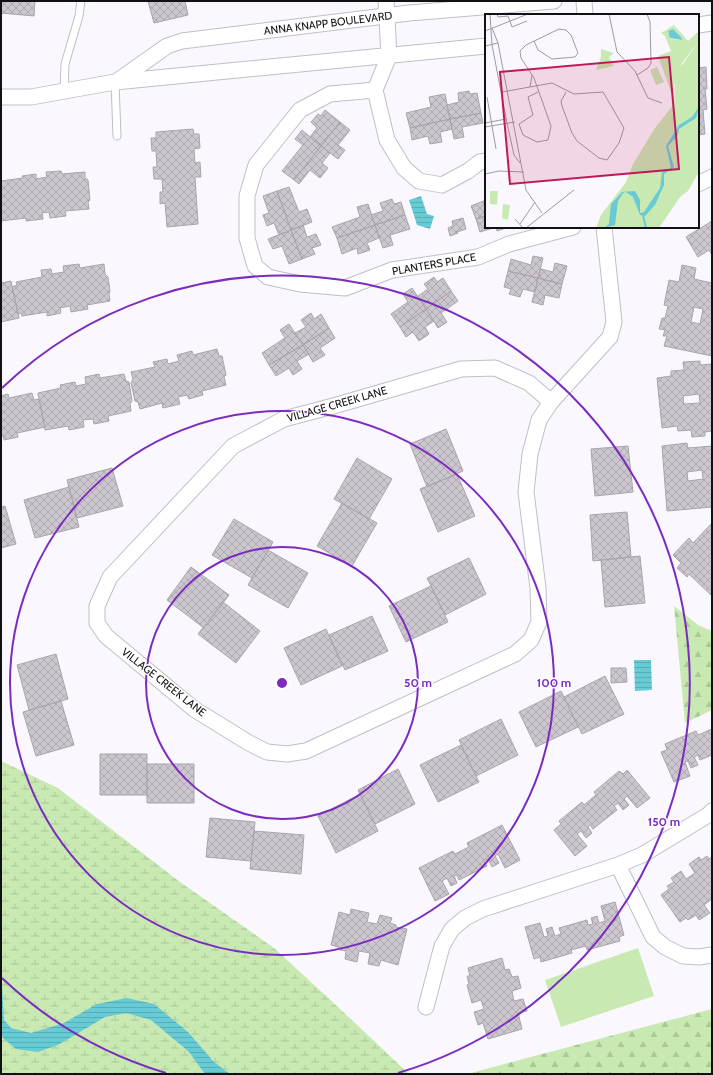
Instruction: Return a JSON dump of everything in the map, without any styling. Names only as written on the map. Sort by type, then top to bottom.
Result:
[{"type":"street","name":"ANNA KNAPP BOULEVARD","points":[[115,82],[166,46],[182,41],[387,8],[554,1]]},
{"type":"street","points":[[584,1],[585,14]]},
{"type":"street","points":[[387,8],[389,56],[375,90],[387,140],[404,168],[419,181],[442,185],[468,171],[480,162],[485,161]]},
{"type":"street","points":[[699,25],[712,23]]},
{"type":"street","name":"ANNA KNAPP BOULEVARD","points":[[1,97],[31,97],[115,82],[485,46]]},
{"type":"street","name":"PLANTERS PLACE","points":[[375,90],[330,94],[300,110],[256,165],[247,196],[247,238],[255,266],[268,277],[300,284],[345,288],[392,270],[478,257],[509,244],[565,228]]},
{"type":"street","points":[[699,184],[712,177]]},
{"type":"street","name":"VILLAGE CREEK LANE","points":[[551,402],[529,383],[495,368],[461,369],[284,419],[233,446],[110,577],[97,606],[97,623],[106,636],[194,709],[249,743],[267,752],[287,754],[306,751],[515,654],[531,640],[539,622],[538,588],[526,492],[530,454],[539,420],[551,402],[610,337],[614,322],[604,228]]},
{"type":"street","points":[[426,1008],[442,946],[452,929],[465,918],[482,909],[618,865],[642,855],[708,815],[712,811]]},
{"type":"street","points":[[618,865],[653,937],[665,947],[683,956],[699,957],[712,955]]},
{"type":"lane","points":[[64,92],[65,64],[79,16],[81,1]]},
{"type":"lane","points":[[115,82],[117,136]]},
{"type":"green space","points":[[674,606],[698,625],[712,631],[712,710],[685,723]]},
{"type":"green space","points":[[1,761],[58,788],[180,882],[274,948],[409,1074],[1,1074]]},
{"type":"green space","points":[[638,948],[654,996],[561,1027],[545,980]]},
{"type":"green space","points":[[712,1009],[712,1074],[467,1074]]},
{"type":"water","points":[[421,196],[427,214],[434,216],[430,229],[417,225],[409,200]]},
{"type":"water","points":[[634,660],[651,660],[652,690],[635,691]]},
{"type":"water","points":[[1,984],[4,1020],[11,1028],[31,1033],[64,1023],[97,1004],[127,998],[154,1004],[188,1032],[214,1062],[230,1074],[205,1074],[189,1052],[151,1020],[126,1013],[105,1017],[58,1045],[38,1052],[16,1049],[3,1038],[1,1034]]},
{"type":"building","points":[[1,1],[35,1],[34,16],[1,13]]},
{"type":"building","points":[[148,1],[185,1],[188,15],[154,23]]},
{"type":"building","points":[[706,67],[707,89],[705,89],[707,109],[703,110],[705,134],[699,135],[699,68]]},
{"type":"building","points":[[469,91],[470,94],[477,93],[481,113],[450,119],[447,105],[459,102],[458,93]]},
{"type":"building","points":[[445,94],[450,119],[410,128],[406,113],[431,107],[429,97]]},
{"type":"building","points":[[325,110],[340,122],[321,146],[310,137],[317,128],[311,122],[318,114],[321,116]]},
{"type":"building","points":[[481,113],[483,123],[462,127],[464,137],[454,139],[450,119]]},
{"type":"building","points":[[450,119],[452,129],[440,132],[442,142],[430,144],[428,136],[412,140],[410,128]]},
{"type":"building","points":[[340,122],[350,130],[338,145],[345,150],[338,159],[321,146]]},
{"type":"building","points":[[193,129],[194,134],[199,134],[200,148],[194,149],[195,163],[200,162],[201,177],[195,177],[198,224],[167,227],[165,203],[160,204],[160,192],[163,192],[162,179],[154,179],[153,167],[157,167],[156,151],[152,151],[151,138],[156,138],[156,132]]},
{"type":"building","points":[[302,130],[321,146],[294,180],[282,171],[303,145],[295,139]]},
{"type":"building","points":[[321,146],[330,153],[322,163],[328,168],[320,178],[310,170],[299,184],[294,180]]},
{"type":"building","points":[[61,171],[62,174],[85,172],[85,178],[88,180],[90,200],[88,202],[89,209],[65,211],[66,216],[50,218],[49,212],[42,213],[43,219],[26,221],[26,218],[1,221],[1,181],[23,178],[22,176],[36,174],[36,179],[47,177],[46,172]]},
{"type":"building","points":[[289,187],[299,212],[307,209],[312,222],[291,230],[277,191]]},
{"type":"building","points":[[277,191],[291,230],[279,235],[274,223],[267,226],[263,215],[269,213],[263,196]]},
{"type":"building","points":[[392,199],[394,204],[401,202],[405,215],[375,225],[371,215],[383,211],[380,203]]},
{"type":"building","points":[[485,200],[485,216],[476,219],[471,206]]},
{"type":"building","points":[[368,204],[375,225],[337,238],[332,227],[360,217],[357,207]]},
{"type":"building","points":[[405,215],[410,229],[390,235],[393,245],[383,248],[375,225]]},
{"type":"building","points":[[485,216],[485,228],[493,228],[480,232],[476,219]]},
{"type":"building","points":[[463,218],[466,229],[450,236],[448,228],[453,226],[452,221]]},
{"type":"building","points":[[712,221],[712,255],[709,250],[698,257],[686,237]]},
{"type":"building","points":[[303,225],[307,237],[316,234],[321,245],[312,248],[315,254],[302,259],[291,230]]},
{"type":"building","points":[[375,225],[379,238],[367,243],[370,250],[358,254],[357,248],[342,254],[337,238]]},
{"type":"building","points":[[496,228],[506,228],[497,231]]},
{"type":"building","points":[[291,230],[302,259],[289,264],[282,246],[273,249],[268,239]]},
{"type":"building","points":[[533,256],[543,258],[538,278],[508,271],[511,259],[531,265]]},
{"type":"building","points":[[555,263],[567,266],[562,284],[538,278],[541,269],[553,272]]},
{"type":"building","points":[[79,264],[80,268],[104,264],[105,274],[108,277],[110,301],[87,305],[88,309],[71,312],[70,306],[60,308],[61,313],[47,316],[47,312],[22,316],[21,313],[18,314],[12,287],[17,285],[16,282],[42,277],[41,270],[51,269],[52,274],[64,272],[63,266]]},
{"type":"building","points":[[682,265],[696,268],[694,279],[712,283],[712,356],[664,346],[667,336],[663,336],[665,330],[659,329],[662,318],[665,318],[668,306],[664,305],[669,280],[679,282]],"holes":[[[694,307],[703,309],[700,324],[691,322]]]},
{"type":"building","points":[[508,271],[538,278],[535,292],[523,289],[520,297],[509,294],[511,289],[504,287]]},
{"type":"building","points":[[434,277],[437,282],[443,278],[451,291],[426,309],[418,296],[428,289],[424,284]]},
{"type":"building","points":[[538,278],[562,284],[559,298],[545,295],[543,305],[532,302]]},
{"type":"building","points":[[11,281],[19,318],[1,322],[1,283]]},
{"type":"building","points":[[412,288],[426,309],[400,327],[391,314],[408,302],[403,294]]},
{"type":"building","points":[[451,291],[458,301],[441,313],[447,322],[438,328],[426,309]]},
{"type":"building","points":[[426,309],[434,321],[425,327],[429,334],[419,341],[413,332],[406,337],[400,327]]},
{"type":"building","points":[[311,313],[314,319],[321,314],[329,328],[303,345],[295,333],[306,327],[301,320]]},
{"type":"building","points":[[289,324],[303,345],[269,365],[262,353],[285,338],[280,330]]},
{"type":"building","points":[[329,328],[335,338],[320,348],[325,355],[313,362],[303,345]]},
{"type":"building","points":[[303,345],[309,354],[297,361],[302,369],[293,375],[289,368],[276,376],[269,365]]},
{"type":"building","points":[[217,349],[219,356],[222,356],[226,375],[224,377],[226,385],[202,391],[203,395],[189,399],[187,395],[178,397],[180,404],[163,408],[162,403],[140,409],[138,402],[135,401],[131,383],[133,379],[131,372],[155,367],[153,362],[167,359],[168,364],[179,361],[177,355],[192,351],[193,355]]},
{"type":"building","points":[[700,361],[700,365],[712,364],[712,431],[705,432],[705,436],[692,437],[691,430],[678,431],[677,426],[662,428],[657,378],[671,376],[671,371],[684,370],[683,362]],"holes":[[[699,394],[700,403],[684,404],[683,396]]]},
{"type":"building","points":[[99,374],[100,378],[124,374],[126,381],[129,382],[132,401],[130,404],[131,411],[108,416],[109,421],[94,424],[93,419],[83,420],[84,427],[69,430],[68,426],[45,430],[38,393],[61,388],[60,385],[75,382],[76,386],[86,384],[85,377]]},
{"type":"building","points":[[32,393],[34,400],[39,399],[45,427],[17,433],[18,437],[4,440],[3,436],[1,436],[1,396],[8,394],[9,398]]},
{"type":"building","points":[[446,429],[463,471],[427,487],[410,444]]},
{"type":"building","points":[[687,443],[688,448],[712,446],[712,507],[667,511],[662,446]],"holes":[[[702,470],[703,479],[688,481],[687,472]]]},
{"type":"building","points":[[628,446],[633,492],[595,496],[591,449]]},
{"type":"building","points":[[357,458],[392,479],[369,519],[334,499]]},
{"type":"building","points":[[112,468],[123,506],[77,518],[67,480]]},
{"type":"building","points":[[457,474],[475,516],[438,532],[420,489]]},
{"type":"building","points":[[69,487],[79,527],[35,538],[24,500]]},
{"type":"building","points":[[342,503],[377,523],[352,566],[317,546]]},
{"type":"building","points":[[5,506],[16,544],[1,548],[1,507]]},
{"type":"building","points":[[627,512],[631,557],[593,561],[590,515]]},
{"type":"building","points":[[234,519],[273,542],[252,578],[212,555]]},
{"type":"building","points":[[712,523],[712,557],[709,560],[712,562],[712,596],[689,574],[687,577],[677,568],[681,563],[673,555],[689,538],[693,543]]},
{"type":"building","points":[[268,550],[308,573],[288,608],[248,585]]},
{"type":"building","points":[[640,556],[645,603],[605,607],[601,560]]},
{"type":"building","points":[[469,558],[486,594],[445,615],[427,578]]},
{"type":"building","points":[[191,567],[229,595],[204,628],[167,600]]},
{"type":"building","points":[[431,586],[448,622],[406,642],[389,606]]},
{"type":"building","points":[[223,602],[260,631],[236,663],[198,634]]},
{"type":"building","points":[[372,616],[388,651],[345,670],[329,635]]},
{"type":"building","points":[[326,629],[342,666],[301,685],[284,648]]},
{"type":"building","points":[[56,654],[68,699],[29,710],[17,665]]},
{"type":"building","points":[[611,668],[626,668],[627,682],[611,683]]},
{"type":"building","points":[[605,676],[624,714],[582,734],[564,697]]},
{"type":"building","points":[[561,691],[578,727],[536,747],[519,712]]},
{"type":"building","points":[[61,701],[74,745],[36,756],[23,712]]},
{"type":"building","points":[[501,719],[518,755],[476,776],[459,740]]},
{"type":"building","points":[[712,729],[712,755],[700,760],[698,755],[694,757],[698,765],[691,768],[688,761],[685,762],[690,776],[674,782],[661,752],[667,750],[665,744],[696,731],[698,735]]},
{"type":"building","points":[[461,745],[479,782],[438,802],[420,765]]},
{"type":"building","points":[[100,754],[147,754],[147,795],[100,795]]},
{"type":"building","points":[[147,764],[194,764],[194,803],[147,803]]},
{"type":"building","points":[[398,769],[415,804],[375,824],[358,790]]},
{"type":"building","points":[[627,770],[650,798],[637,808],[627,796],[624,799],[629,805],[623,810],[618,803],[614,806],[617,810],[593,829],[590,825],[588,827],[592,833],[586,838],[581,831],[577,834],[587,846],[575,856],[554,830],[561,824],[559,821],[582,802],[584,805],[596,795],[594,792],[619,771],[623,774]]},
{"type":"building","points":[[360,794],[378,831],[336,853],[318,816]]},
{"type":"building","points":[[210,818],[255,822],[251,861],[206,857]]},
{"type":"building","points":[[502,825],[520,860],[505,868],[498,854],[495,856],[499,863],[492,867],[488,859],[484,861],[487,866],[459,880],[457,875],[454,876],[457,883],[451,886],[447,878],[442,881],[449,894],[435,901],[419,868],[453,851],[455,854],[469,847],[467,843]]},
{"type":"building","points":[[254,831],[304,835],[301,874],[250,869]]},
{"type":"building","points":[[707,856],[709,859],[712,857],[712,899],[704,905],[710,913],[699,920],[696,915],[688,920],[686,918],[680,922],[661,895],[669,889],[667,886],[674,882],[671,878],[681,871],[686,879],[695,873],[689,864],[699,857],[701,860]]},
{"type":"building","points":[[615,902],[624,935],[619,937],[620,941],[587,950],[586,946],[571,950],[572,953],[541,962],[540,957],[534,959],[525,927],[540,923],[544,937],[548,936],[546,929],[552,927],[555,936],[561,934],[559,928],[587,920],[588,925],[593,924],[591,918],[597,916],[599,923],[605,921],[601,906]]},
{"type":"building","points":[[351,909],[369,913],[367,922],[377,924],[380,915],[392,918],[390,923],[396,925],[396,927],[407,929],[398,965],[381,960],[379,966],[368,964],[370,953],[359,951],[357,962],[345,959],[346,951],[340,950],[341,948],[331,945],[339,912],[350,915]]},
{"type":"building","points":[[502,958],[505,970],[509,969],[512,977],[518,976],[521,988],[512,991],[514,1001],[523,999],[527,1011],[518,1013],[522,1029],[488,1039],[483,1023],[478,1025],[474,1012],[484,1009],[481,1000],[472,1003],[467,985],[469,984],[467,976],[470,976],[468,968]]}]
